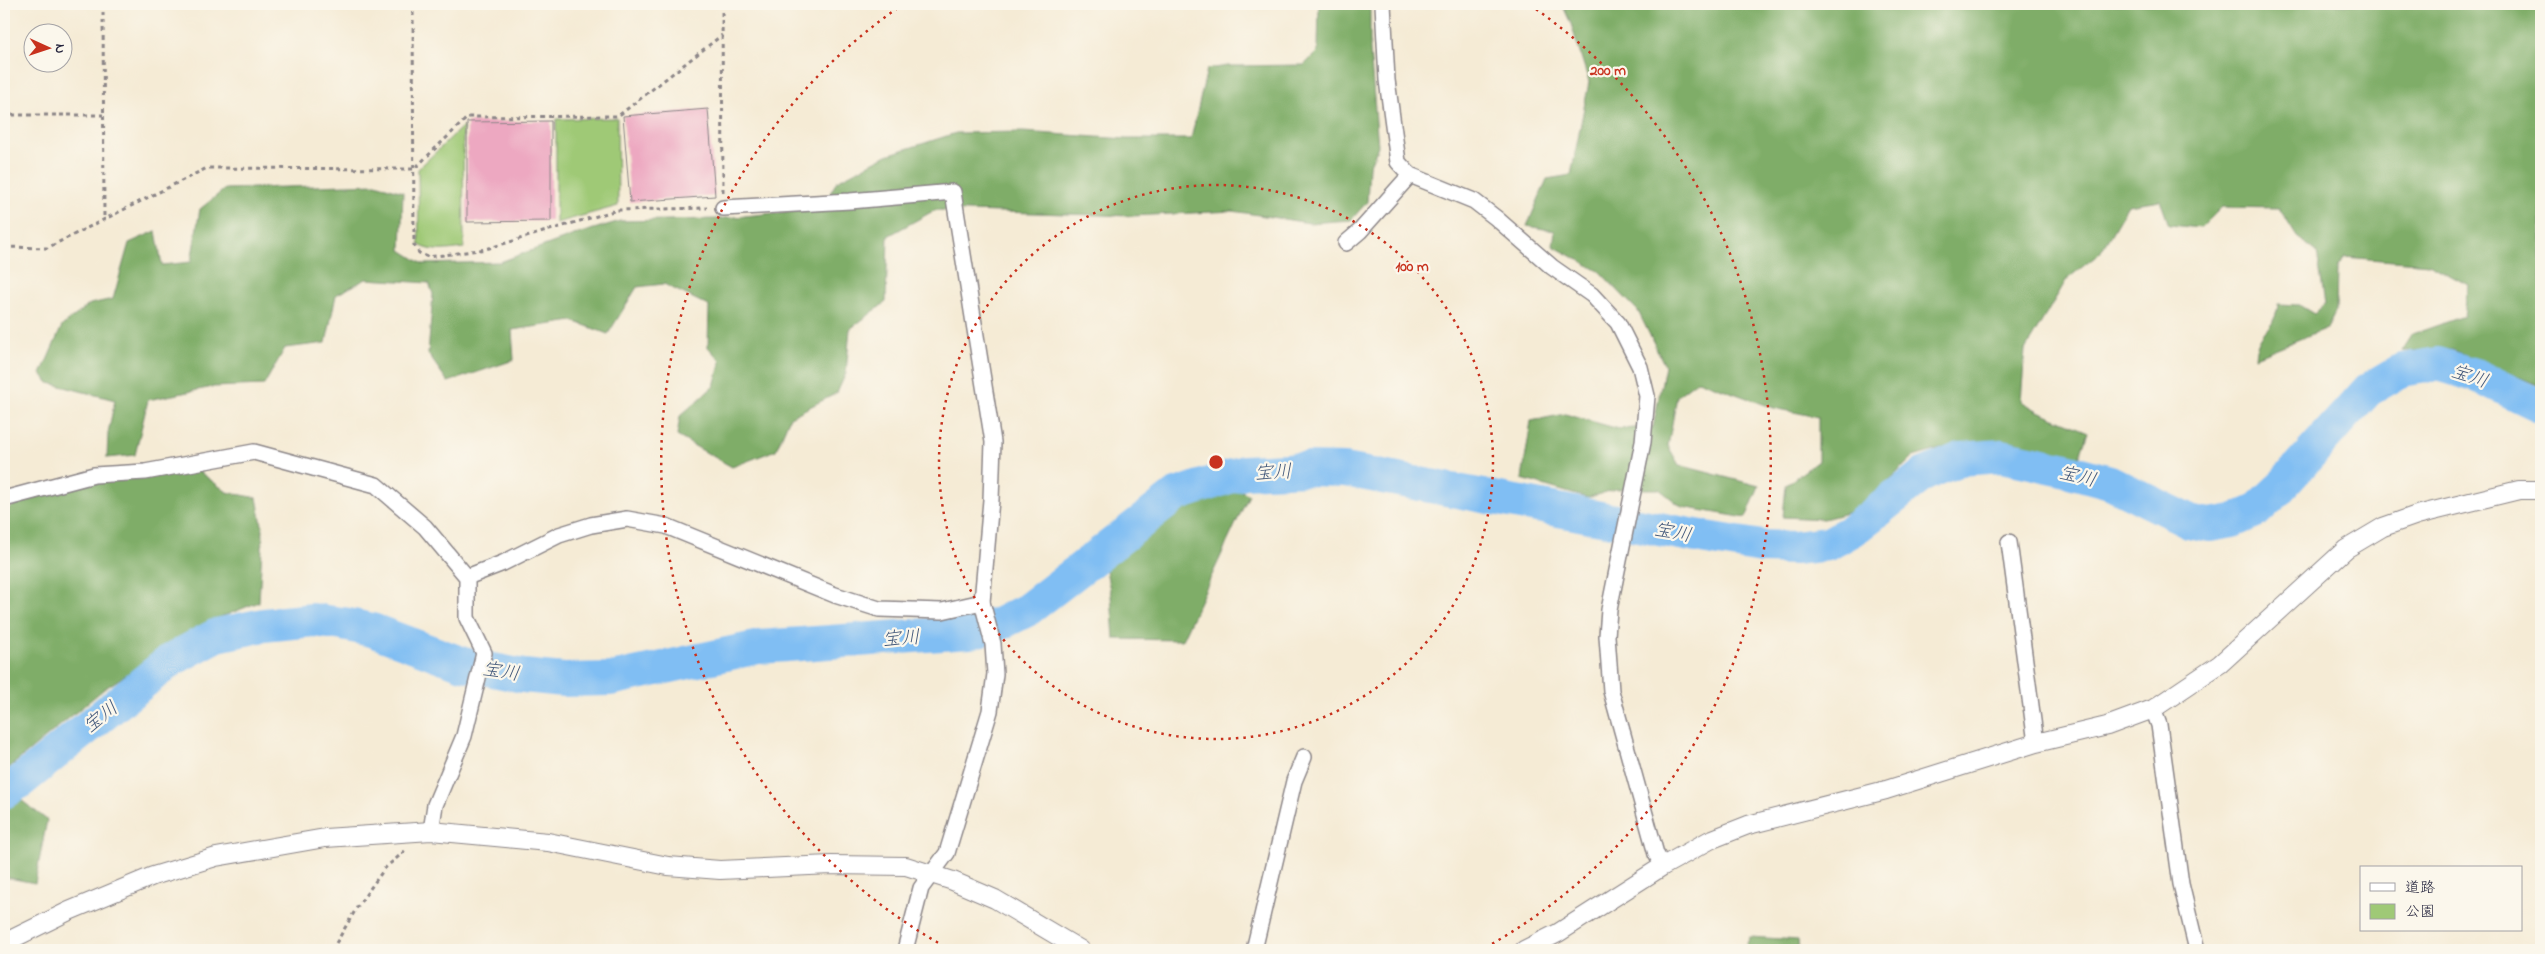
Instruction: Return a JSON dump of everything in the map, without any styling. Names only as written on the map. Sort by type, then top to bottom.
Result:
[{"type":"street","points":[[1383,4],[1393,138],[1398,162],[1410,175],[1474,201],[1552,267],[1592,295],[1618,323],[1640,367],[1647,396],[1643,442],[1609,610],[1607,636],[1612,691],[1656,854],[1663,866]]},
{"type":"street","points":[[1346,243],[1366,224],[1410,175]]},
{"type":"street","points":[[723,208],[850,202],[953,192],[993,442],[991,500],[982,602],[993,644],[995,674],[990,711],[947,853],[921,888],[905,950]]},
{"type":"street","points":[[4,499],[94,476],[145,472],[254,452],[376,485],[425,527],[467,577],[467,618],[484,653],[464,736],[435,805],[431,831]]},
{"type":"street","points":[[1524,950],[1558,933],[1663,866],[1710,840],[1748,826],[1886,790],[2036,742],[2107,726],[2153,709],[2220,664],[2346,549],[2383,527],[2417,515],[2519,490],[2541,490]]},
{"type":"street","points":[[467,577],[504,564],[559,535],[591,525],[626,519],[666,526],[835,594],[879,609],[942,610],[982,602]]},
{"type":"street","points":[[2009,542],[2036,742]]},
{"type":"street","points":[[2153,709],[2159,725],[2181,884],[2197,950]]},
{"type":"street","points":[[1254,950],[1294,781],[1304,757]]},
{"type":"street","points":[[4,943],[69,911],[153,876],[216,857],[325,838],[431,831],[548,842],[668,866],[720,870],[832,865],[906,866],[953,881],[995,899],[1081,950]]},
{"type":"path","points":[[103,4],[104,220]]},
{"type":"path","points":[[413,4],[414,245],[419,252],[428,257],[486,249],[617,210],[723,208],[722,4]]},
{"type":"path","points":[[4,247],[47,248],[207,168],[414,169],[468,116],[618,116],[722,35]]},
{"type":"path","points":[[4,115],[103,115]]},
{"type":"path","points":[[332,950],[354,911],[385,868],[408,849]]},
{"type":"green space","points":[[1319,4],[1370,4],[1370,50],[1378,146],[1369,167],[1367,202],[1351,220],[1309,223],[1233,211],[1132,216],[935,210],[888,236],[886,302],[850,329],[846,373],[837,393],[790,417],[776,450],[732,467],[677,436],[680,416],[714,386],[721,361],[708,347],[709,306],[664,284],[637,287],[608,334],[573,321],[512,330],[514,360],[448,382],[428,354],[433,294],[429,283],[366,279],[336,295],[326,343],[285,348],[264,385],[213,387],[148,400],[135,455],[107,458],[108,433],[115,400],[49,383],[41,374],[62,326],[90,304],[113,299],[129,243],[156,231],[162,265],[191,262],[200,209],[225,189],[376,184],[403,192],[401,250],[423,264],[500,262],[574,235],[620,221],[716,219],[822,208],[837,181],[887,155],[956,133],[1023,132],[1126,139],[1191,139],[1207,69],[1228,66],[1304,65],[1318,51]]},
{"type":"green space","points":[[1562,4],[2541,4],[2541,386],[2453,350],[2402,351],[2413,334],[2464,316],[2468,285],[2429,264],[2345,257],[2337,268],[2336,310],[2327,328],[2255,357],[2259,341],[2274,319],[2278,304],[2299,305],[2314,314],[2325,304],[2317,252],[2297,237],[2279,208],[2222,207],[2201,228],[2169,225],[2160,200],[2128,205],[2100,253],[2067,279],[2025,350],[2021,401],[2038,411],[2088,432],[2079,458],[2015,442],[1958,444],[1913,457],[1859,510],[1824,519],[1783,517],[1786,485],[1818,461],[1818,417],[1774,408],[1698,380],[1677,396],[1668,446],[1679,465],[1759,486],[1746,518],[1682,507],[1659,489],[1616,489],[1587,498],[1522,479],[1531,421],[1565,414],[1619,429],[1653,427],[1665,366],[1638,311],[1599,271],[1553,246],[1555,231],[1527,226],[1547,179],[1571,175],[1589,82],[1571,24]]},
{"type":"green space","points":[[617,118],[618,206],[556,223],[556,119]]},
{"type":"green space","points":[[463,126],[464,248],[441,250],[425,248],[419,245],[418,169]]},
{"type":"green space","points":[[197,470],[227,492],[257,498],[263,530],[259,602],[206,623],[104,689],[4,772],[4,511],[23,501],[71,487],[123,478]]},
{"type":"green space","points":[[1238,489],[1249,495],[1182,640],[1114,639],[1111,595],[1105,565],[1152,529],[1182,510],[1217,495]]},
{"type":"green space","points":[[4,787],[47,820],[35,883],[4,877]]},
{"type":"green space","points":[[1750,937],[1798,940],[1799,950],[1744,950]]},
{"type":"building","points":[[708,109],[715,196],[630,202],[623,116]]},
{"type":"building","points":[[551,121],[551,221],[467,222],[467,122]]},
{"type":"waterway","name":"宝川","points":[[4,792],[21,781],[171,660],[217,635],[264,625],[313,620],[372,630],[463,664],[523,676],[564,680],[611,679],[759,647],[970,632],[999,624],[1027,610],[1176,495],[1244,472],[1306,469],[1345,470],[1707,538],[1762,547],[1795,548],[1828,544],[1853,530],[1923,475],[1960,459],[2002,456],[2110,482],[2189,521],[2210,525],[2233,521],[2256,511],[2279,489],[2368,390],[2402,370],[2438,364],[2478,376],[2541,406]]}]
